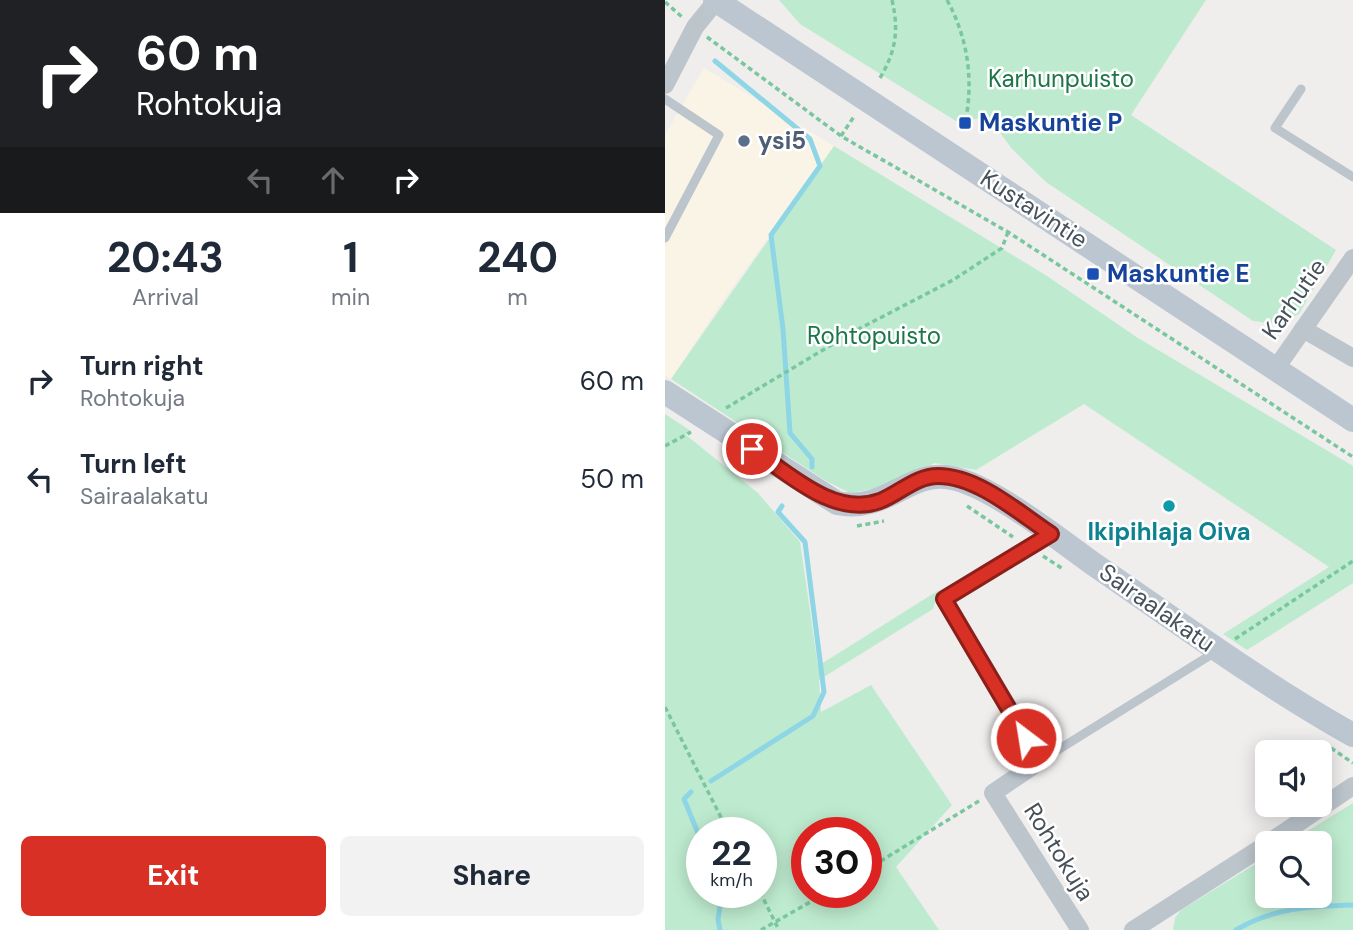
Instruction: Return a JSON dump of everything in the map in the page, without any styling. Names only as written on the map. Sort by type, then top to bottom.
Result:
[{"type":"street","points":[[665,85],[695,27],[716,0]]},
{"type":"street","name":"Kustavintie","points":[[716,0],[1353,420]]},
{"type":"street","name":"Karhutie","points":[[1276,368],[1353,258]]},
{"type":"street","points":[[1303,329],[1353,358]]},
{"type":"street","name":"Sairaalakatu","points":[[665,392],[837,502],[868,504],[881,501],[921,478],[954,478],[987,494],[1051,534],[1304,708],[1353,735]]},
{"type":"street","points":[[1040,761],[944,599],[1051,534]]},
{"type":"street","name":"Rohtokuja","points":[[1040,761],[993,793],[1080,930]]},
{"type":"street","points":[[1286,831],[1353,786]]},
{"type":"street","points":[[1133,930],[1154,925],[1255,853]]},
{"type":"lane","points":[[1301,89],[1275,128],[1353,177]]},
{"type":"lane","points":[[665,99],[719,135],[665,237]]},
{"type":"lane","points":[[1040,761],[1218,650]]},
{"type":"path","points":[[880,78],[891,60],[897,41],[892,0]]},
{"type":"path","points":[[947,0],[960,24],[968,66],[971,95],[965,123]]},
{"type":"path","points":[[665,4],[841,136],[1007,232],[1353,457]]},
{"type":"path","points":[[841,136],[856,113]]},
{"type":"path","points":[[665,446],[769,384],[803,360],[953,280],[1002,248],[1007,232]]},
{"type":"path","points":[[1218,650],[1353,561]]},
{"type":"path","points":[[665,706],[721,817]]},
{"type":"path","points":[[882,860],[993,793]]},
{"type":"path","points":[[768,908],[779,930]]},
{"type":"path","points":[[761,930],[801,908]]},
{"type":"shaded area","points":[[704,68],[834,146],[724,299],[671,379],[665,375],[665,135]]},
{"type":"green space","name":"Karhunpuisto","points":[[779,0],[1206,0],[1131,115],[1336,250],[1299,314],[1276,324],[1253,321],[1046,182],[1012,149],[988,116],[959,123],[800,24]]},
{"type":"green space","name":"Rohtopuisto","points":[[834,146],[1047,276],[1138,338],[1353,466],[1353,583],[1247,650],[1223,634],[1329,567],[1084,404],[976,470],[935,463],[884,487],[850,493],[826,481],[671,379]]},
{"type":"green space","points":[[665,414],[691,431],[686,435],[758,493],[800,542],[818,666],[939,590],[933,609],[819,680],[821,712],[871,685],[952,805],[896,867],[939,930],[665,930]]},
{"type":"green space","points":[[1353,803],[1353,930],[1173,930],[1175,918],[1181,910],[1255,864],[1255,908],[1332,908],[1332,831],[1308,831]]},
{"type":"waterway","points":[[715,61],[810,139],[820,166],[771,235],[783,329],[790,433],[812,459],[812,467]]},
{"type":"waterway","points":[[711,781],[813,716],[824,692],[805,542],[778,512],[782,506]]},
{"type":"waterway","points":[[691,792],[684,799],[691,817]]},
{"type":"waterway","points":[[1236,930],[1278,913],[1353,905]]},
{"type":"waterway","points":[[720,908],[720,930]]},
{"type":"place","name":"Maskuntie P","points":[[965,123]]},
{"type":"place","name":"ysi5","points":[[744,141]]},
{"type":"place","name":"Maskuntie E","points":[[1093,274]]},
{"type":"place","name":"Ikipihlaja Oiva","points":[[1169,506]]},
{"type":"route","points":[[752,449],[820,494],[837,502],[852,506],[868,504],[881,501],[921,478],[954,478],[970,484],[1051,534],[944,599],[1026,738]]}]
